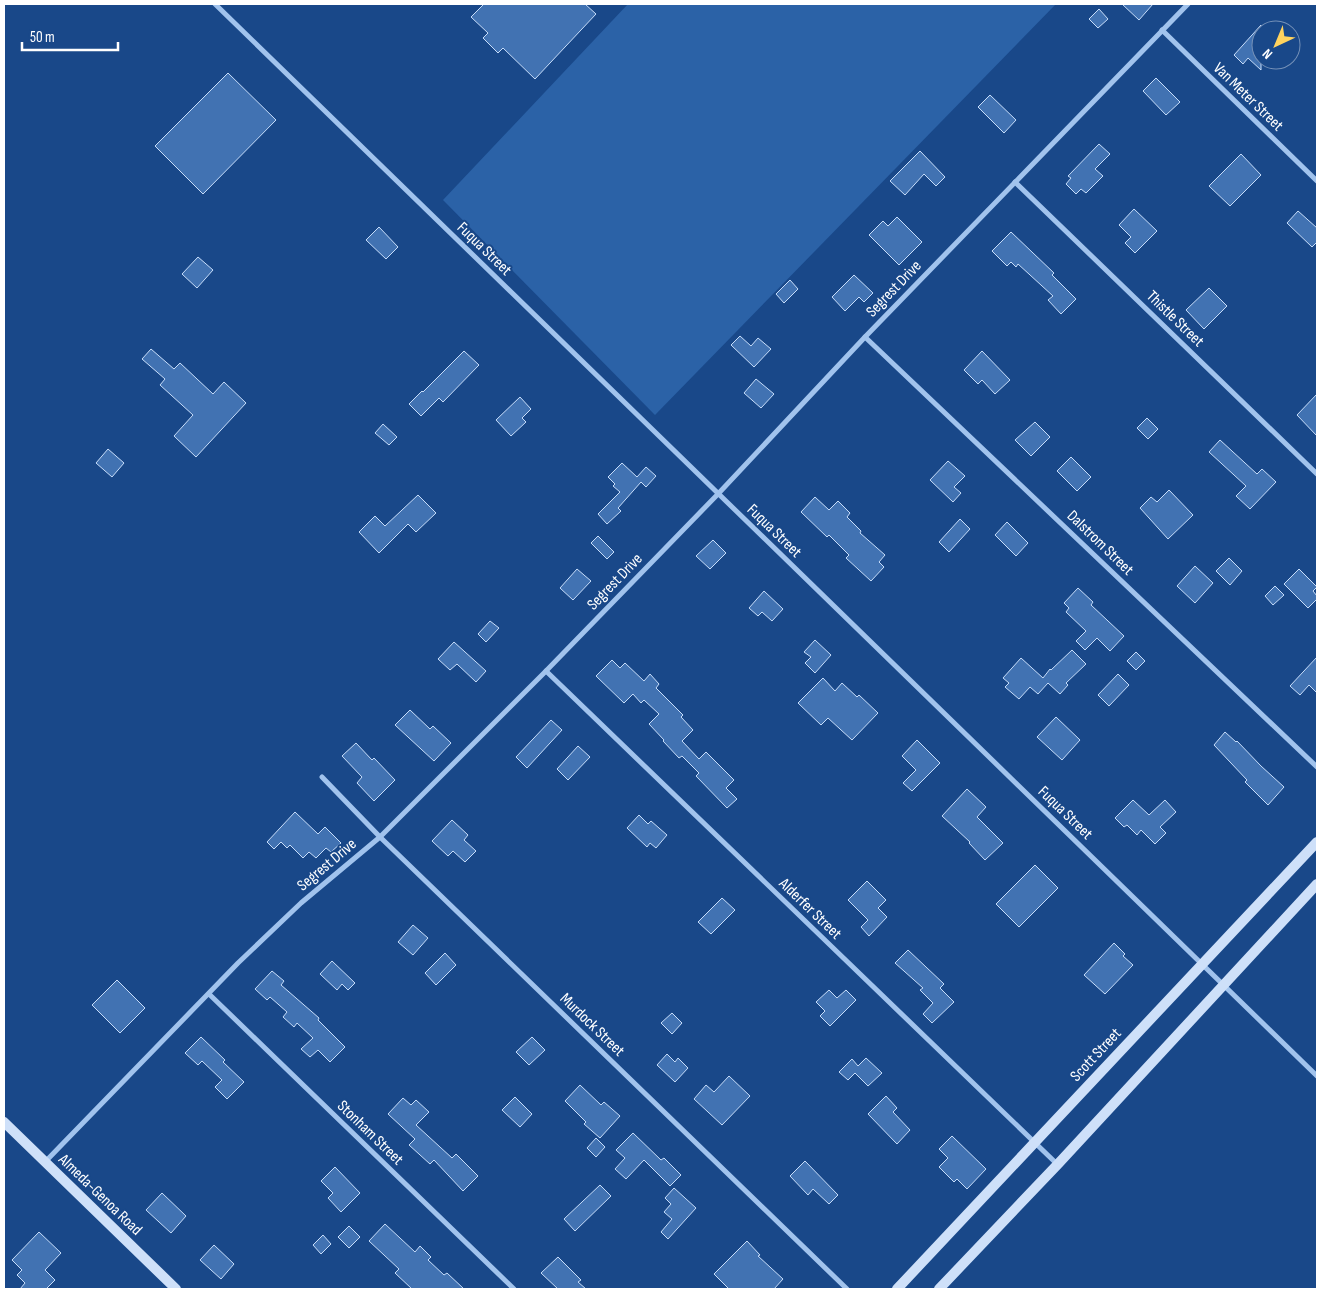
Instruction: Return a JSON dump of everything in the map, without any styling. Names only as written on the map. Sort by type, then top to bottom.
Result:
[{"type":"main road","name":"Scott Street","points":[[897,1289],[1317,842]]},
{"type":"main road","points":[[938,1289],[1058,1164],[1317,884]]},
{"type":"main road","name":"Almeda-Genoa Road","points":[[4,1122],[176,1289]]},
{"type":"street","name":"Fuqua Street","points":[[215,4],[1317,1076]]},
{"type":"street","name":"Segrest Drive","points":[[44,1162],[238,963],[301,903],[380,837],[546,671],[718,494],[865,337],[1188,4]]},
{"type":"street","name":"Van Meter Street","points":[[1162,30],[1317,181]]},
{"type":"street","name":"Thistle Street","points":[[1015,182],[1317,474]]},
{"type":"street","name":"Dalstrom Street","points":[[865,337],[1317,767]]},
{"type":"street","name":"Alderfer Street","points":[[546,671],[1058,1164]]},
{"type":"street","name":"Murdock Street","points":[[322,777],[380,837],[847,1289]]},
{"type":"street","name":"Stonham Street","points":[[209,994],[514,1289]]},
{"type":"shaded area","points":[[628,4],[1056,4],[655,415],[443,200]]},
{"type":"building","points":[[484,4],[585,4],[596,14],[535,79],[503,48],[498,53],[483,38],[488,33],[471,17]]},
{"type":"building","points":[[1122,4],[1153,4],[1139,20]]},
{"type":"building","points":[[1099,9],[1108,19],[1098,28],[1089,19]]},
{"type":"building","points":[[1251,36],[1251,61],[1248,58],[1243,64],[1234,55]]},
{"type":"building","points":[[228,73],[276,120],[203,194],[155,146]]},
{"type":"building","points":[[1156,78],[1180,102],[1166,115],[1143,91]]},
{"type":"building","points":[[990,95],[1016,120],[1004,133],[978,107]]},
{"type":"building","points":[[1099,144],[1110,154],[1095,169],[1103,176],[1086,193],[1081,189],[1076,194],[1066,184],[1071,178],[1068,176]]},
{"type":"building","points":[[920,151],[945,177],[936,186],[924,174],[905,195],[890,181]]},
{"type":"building","points":[[1241,154],[1261,175],[1230,206],[1209,186]]},
{"type":"building","points":[[1134,209],[1157,231],[1135,253],[1125,243],[1131,237],[1119,225]]},
{"type":"building","points":[[1298,211],[1317,228],[1317,242],[1312,247],[1287,223]]},
{"type":"building","points":[[897,217],[922,242],[899,265],[869,235],[883,221],[888,226]]},
{"type":"building","points":[[379,227],[398,247],[386,259],[366,240]]},
{"type":"building","points":[[1011,232],[1054,273],[1052,275],[1076,299],[1061,314],[1048,300],[1053,296],[1018,264],[1016,267],[1011,262],[1007,266],[992,251]]},
{"type":"building","points":[[198,257],[213,270],[197,288],[182,274]]},
{"type":"building","points":[[854,275],[873,293],[864,302],[859,297],[845,311],[832,297]]},
{"type":"building","points":[[790,280],[798,289],[784,303],[776,294]]},
{"type":"building","points":[[1209,288],[1227,306],[1204,329],[1186,310]]},
{"type":"building","points":[[740,336],[751,346],[758,338],[771,349],[754,367],[731,345]]},
{"type":"building","points":[[151,349],[174,369],[180,363],[213,394],[224,382],[246,403],[196,457],[174,436],[193,415],[160,385],[165,379],[142,359]]},
{"type":"building","points":[[464,351],[479,365],[443,402],[439,398],[421,416],[409,404]]},
{"type":"building","points":[[982,351],[1010,380],[995,394],[982,380],[978,384],[964,370]]},
{"type":"building","points":[[756,379],[774,394],[761,408],[744,393]]},
{"type":"building","points":[[1317,394],[1317,436],[1297,415]]},
{"type":"building","points":[[520,397],[531,409],[522,418],[526,422],[511,436],[496,420]]},
{"type":"building","points":[[1147,418],[1158,429],[1148,439],[1137,428]]},
{"type":"building","points":[[1035,422],[1050,437],[1031,456],[1015,440]]},
{"type":"building","points":[[383,424],[397,437],[389,445],[375,433]]},
{"type":"building","points":[[1220,440],[1257,474],[1262,469],[1276,482],[1250,509],[1236,496],[1246,486],[1209,452]]},
{"type":"building","points":[[108,449],[124,463],[112,477],[96,463]]},
{"type":"building","points":[[1071,457],[1091,477],[1077,491],[1057,471]]},
{"type":"building","points":[[948,461],[965,476],[954,487],[961,493],[953,502],[930,480]]},
{"type":"building","points":[[622,463],[637,477],[646,467],[656,476],[646,487],[641,482],[618,508],[621,511],[607,524],[598,514],[620,492],[613,486],[615,484],[608,477]]},
{"type":"building","points":[[1169,490],[1193,515],[1168,539],[1140,508],[1151,497],[1157,502]]},
{"type":"building","points":[[418,495],[436,513],[416,532],[408,524],[379,553],[359,532],[375,516],[385,526]]},
{"type":"building","points":[[815,497],[829,510],[838,501],[850,513],[847,517],[861,531],[860,533],[885,555],[879,562],[884,567],[871,581],[846,558],[849,555],[829,535],[827,537],[801,512]]},
{"type":"building","points":[[960,519],[970,529],[949,552],[939,542]]},
{"type":"building","points":[[1007,522],[1028,543],[1016,556],[995,535]]},
{"type":"building","points":[[598,536],[614,552],[607,559],[591,543]]},
{"type":"building","points":[[713,540],[726,553],[710,569],[696,556]]},
{"type":"building","points":[[1229,558],[1242,571],[1230,585],[1216,571]]},
{"type":"building","points":[[1195,566],[1213,583],[1195,603],[1177,586]]},
{"type":"building","points":[[577,569],[591,581],[573,600],[560,588]]},
{"type":"building","points":[[1299,569],[1317,587],[1313,591],[1317,599],[1308,608],[1284,584]]},
{"type":"building","points":[[1275,586],[1284,595],[1273,605],[1265,596]]},
{"type":"building","points":[[1078,588],[1093,602],[1091,605],[1124,636],[1110,651],[1097,638],[1085,650],[1076,641],[1086,631],[1066,612],[1069,608],[1064,603]]},
{"type":"building","points":[[764,591],[783,609],[772,621],[762,612],[758,616],[749,608]]},
{"type":"building","points":[[490,621],[499,628],[486,642],[478,634]]},
{"type":"building","points":[[815,640],[831,655],[815,673],[805,663],[811,657],[804,652]]},
{"type":"building","points":[[454,642],[486,671],[476,682],[457,664],[450,670],[438,659]]},
{"type":"building","points":[[1072,650],[1086,664],[1066,683],[1068,685],[1060,694],[1048,683],[1038,694],[1030,687],[1019,699],[1005,687],[1009,683],[1003,678],[1021,658],[1043,678],[1050,669]]},
{"type":"building","points":[[1136,652],[1145,661],[1136,670],[1127,661]]},
{"type":"building","points":[[1317,657],[1317,693],[1309,685],[1300,695],[1290,686]]},
{"type":"building","points":[[612,660],[620,668],[625,663],[644,681],[650,674],[659,684],[656,688],[683,715],[681,717],[693,730],[682,741],[699,759],[706,752],[734,780],[726,788],[737,799],[727,808],[696,776],[699,773],[682,756],[679,758],[649,724],[659,714],[644,700],[641,703],[633,694],[624,703],[596,676]]},
{"type":"building","points":[[1118,674],[1129,685],[1109,706],[1098,695]]},
{"type":"building","points":[[823,678],[835,691],[842,683],[857,697],[859,695],[878,713],[852,740],[828,718],[821,725],[798,703]]},
{"type":"building","points":[[410,710],[430,729],[433,726],[451,743],[434,761],[395,725]]},
{"type":"building","points":[[1056,717],[1080,740],[1062,760],[1037,737]]},
{"type":"building","points":[[551,720],[562,730],[527,768],[516,757]]},
{"type":"building","points":[[1225,732],[1237,741],[1284,787],[1268,805],[1245,782],[1247,780],[1214,745]]},
{"type":"building","points":[[917,740],[940,763],[912,791],[903,783],[916,770],[902,756]]},
{"type":"building","points":[[356,743],[372,760],[374,758],[395,780],[374,801],[357,783],[362,777],[342,756]]},
{"type":"building","points":[[578,746],[590,757],[568,780],[557,769]]},
{"type":"building","points":[[967,789],[986,807],[977,817],[1003,843],[985,860],[970,842],[942,816]]},
{"type":"building","points":[[1133,800],[1149,815],[1165,800],[1176,812],[1160,827],[1166,833],[1155,844],[1141,830],[1137,835],[1127,825],[1124,827],[1115,818]]},
{"type":"building","points":[[295,812],[318,834],[325,827],[341,843],[331,852],[326,848],[316,858],[309,852],[303,858],[290,845],[287,848],[281,842],[274,849],[267,842]]},
{"type":"building","points":[[639,815],[648,824],[651,821],[667,835],[656,848],[650,843],[647,847],[627,828]]},
{"type":"building","points":[[452,820],[468,835],[464,840],[476,851],[465,862],[453,851],[448,856],[432,841]]},
{"type":"building","points":[[1035,865],[1058,888],[1019,927],[996,904]]},
{"type":"building","points":[[867,881],[886,900],[878,908],[887,917],[869,936],[861,927],[868,920],[848,900]]},
{"type":"building","points":[[722,898],[735,910],[711,934],[698,922]]},
{"type":"building","points":[[413,925],[428,938],[413,955],[398,942]]},
{"type":"building","points":[[1114,943],[1125,954],[1123,956],[1133,965],[1105,994],[1084,975]]},
{"type":"building","points":[[908,950],[944,984],[940,988],[954,1002],[932,1023],[923,1014],[933,1003],[920,990],[923,988],[895,963]]},
{"type":"building","points":[[445,953],[456,965],[436,985],[425,973]]},
{"type":"building","points":[[332,961],[355,983],[348,990],[342,984],[337,990],[320,974]]},
{"type":"building","points":[[272,971],[284,981],[281,985],[319,1018],[318,1020],[345,1047],[330,1062],[318,1050],[310,1057],[301,1049],[313,1038],[297,1023],[294,1027],[283,1017],[287,1012],[270,997],[267,1000],[255,989]]},
{"type":"building","points":[[117,980],[145,1008],[120,1033],[92,1005]]},
{"type":"building","points":[[829,990],[837,998],[846,990],[856,1000],[830,1026],[820,1016],[825,1011],[816,1002]]},
{"type":"building","points":[[672,1013],[682,1023],[672,1034],[661,1023]]},
{"type":"building","points":[[201,1037],[244,1082],[227,1099],[215,1087],[222,1080],[202,1061],[198,1065],[185,1053]]},
{"type":"building","points":[[532,1037],[545,1050],[529,1065],[516,1052]]},
{"type":"building","points":[[667,1054],[675,1062],[678,1058],[688,1068],[675,1082],[657,1065]]},
{"type":"building","points":[[866,1058],[882,1073],[868,1086],[855,1073],[848,1080],[839,1072],[852,1059],[858,1066]]},
{"type":"building","points":[[729,1076],[750,1096],[722,1125],[694,1099],[706,1085],[714,1092]]},
{"type":"building","points":[[580,1085],[601,1105],[604,1102],[620,1116],[600,1138],[584,1124],[586,1122],[565,1101]]},
{"type":"building","points":[[886,1096],[897,1108],[893,1112],[910,1130],[897,1144],[868,1114]]},
{"type":"building","points":[[515,1097],[532,1114],[520,1127],[502,1110]]},
{"type":"building","points":[[403,1098],[411,1105],[416,1100],[429,1112],[416,1125],[452,1158],[456,1154],[478,1176],[463,1191],[434,1160],[430,1164],[409,1145],[415,1139],[388,1114]]},
{"type":"building","points":[[633,1133],[661,1160],[664,1158],[681,1175],[670,1186],[644,1160],[626,1179],[615,1169],[625,1158],[616,1150]]},
{"type":"building","points":[[952,1136],[986,1169],[967,1189],[957,1179],[954,1182],[939,1167],[948,1158],[939,1149]]},
{"type":"building","points":[[596,1138],[605,1147],[596,1157],[587,1148]]},
{"type":"building","points":[[805,1161],[838,1195],[829,1204],[813,1189],[808,1195],[790,1176]]},
{"type":"building","points":[[335,1167],[360,1193],[341,1212],[328,1198],[333,1193],[321,1181]]},
{"type":"building","points":[[600,1185],[611,1196],[575,1231],[564,1219]]},
{"type":"building","points":[[674,1188],[696,1208],[668,1239],[661,1232],[672,1219],[664,1212],[671,1204],[665,1198]]},
{"type":"building","points":[[162,1193],[186,1216],[171,1233],[146,1210]]},
{"type":"building","points":[[385,1224],[415,1252],[420,1246],[431,1257],[428,1260],[444,1275],[447,1273],[464,1289],[412,1289],[395,1273],[399,1269],[369,1241]]},
{"type":"building","points":[[349,1226],[360,1237],[349,1248],[338,1237]]},
{"type":"building","points":[[39,1232],[61,1253],[45,1270],[55,1280],[46,1289],[20,1289],[25,1283],[17,1275],[22,1270],[12,1260]]},
{"type":"building","points":[[323,1235],[331,1244],[321,1254],[313,1245]]},
{"type":"building","points":[[747,1241],[760,1255],[758,1256],[783,1279],[774,1289],[729,1289],[714,1274]]},
{"type":"building","points":[[214,1245],[234,1264],[221,1279],[200,1260]]},
{"type":"building","points":[[558,1257],[581,1280],[578,1282],[586,1289],[558,1289],[541,1273]]}]
